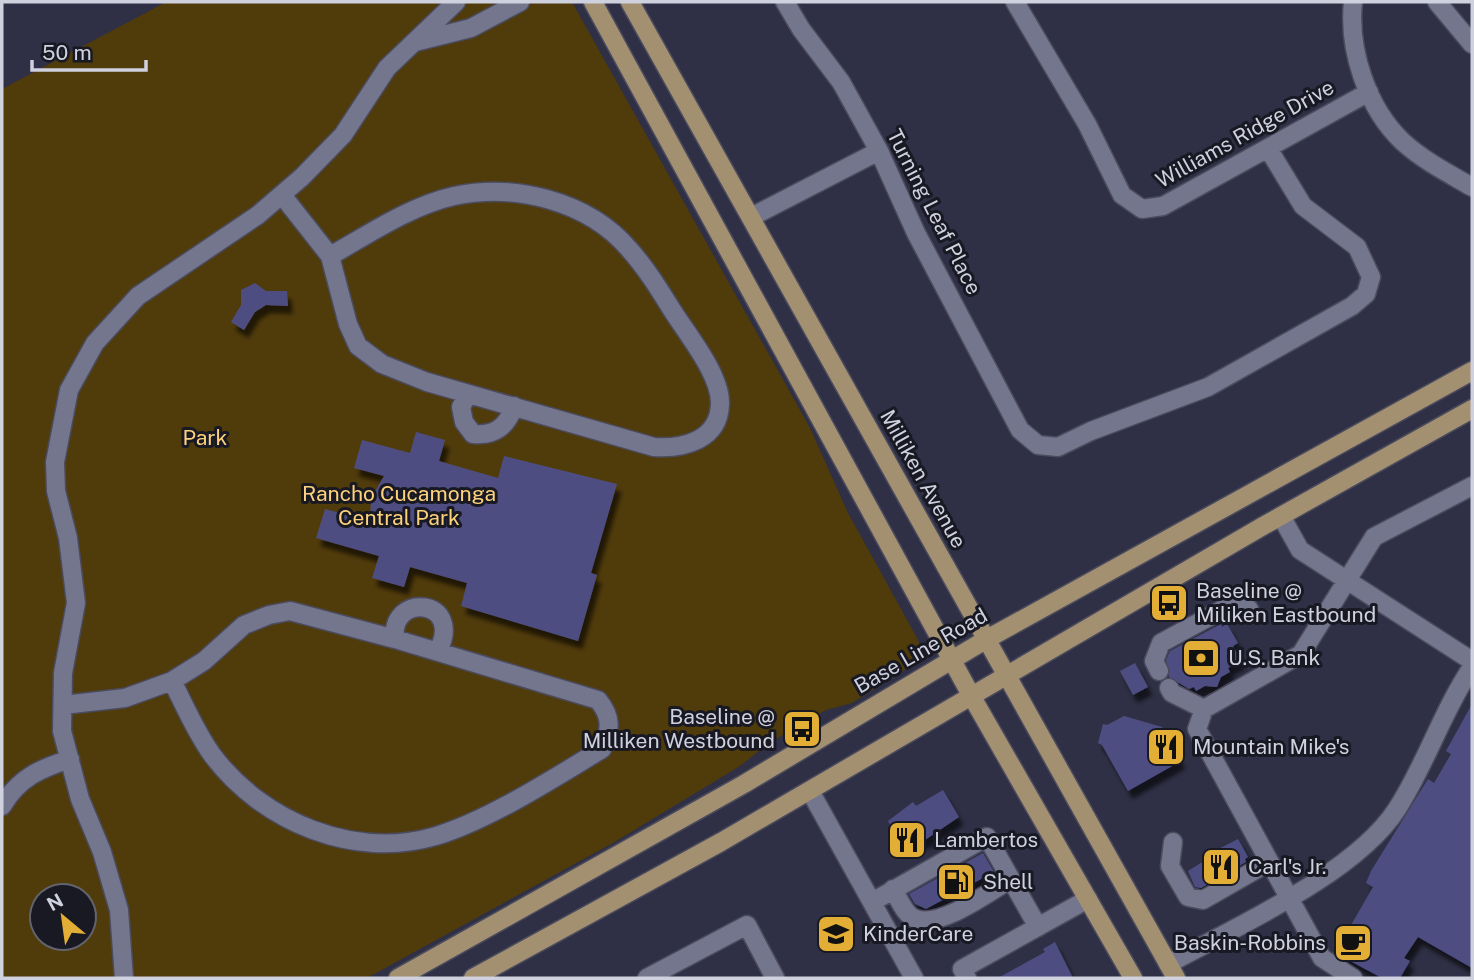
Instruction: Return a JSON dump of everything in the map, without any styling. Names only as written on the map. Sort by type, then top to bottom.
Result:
[{"type":"main road","points":[[593,2],[972,697],[1133,978]]},
{"type":"main road","name":"Milliken Avenue","points":[[631,2],[1172,971]]},
{"type":"main road","name":"Base Line Road","points":[[398,978],[744,784],[987,639],[1472,371]]},
{"type":"main road","points":[[473,978],[810,791],[1007,674],[1472,409]]},
{"type":"street","points":[[124,978],[119,910],[62,730],[63,673],[76,603],[68,538],[56,491],[55,462],[69,390],[95,343],[138,296],[214,247],[282,195],[343,135],[387,68],[456,2]]},
{"type":"street","points":[[411,43],[471,28],[520,2]]},
{"type":"street","name":"Turning Leaf Place","points":[[785,2],[801,29],[841,82],[879,151],[916,233],[1020,430],[1038,445],[1058,447],[1091,430],[1208,387],[1352,306],[1366,294],[1371,277],[1357,247],[1303,206],[1269,150]]},
{"type":"street","name":"Williams Ridge Drive","points":[[1015,2],[1087,124],[1122,195],[1142,209],[1163,206],[1269,150],[1369,92]]},
{"type":"street","points":[[1353,2],[1354,40],[1359,69],[1369,92],[1401,140],[1422,157],[1472,187]]},
{"type":"street","points":[[1437,2],[1472,44]]},
{"type":"street","points":[[751,217],[879,151]]},
{"type":"street","points":[[282,195],[330,256],[348,324],[358,346],[382,364],[402,374],[668,448],[696,442],[708,433],[720,405],[713,377],[636,257],[607,228],[560,204],[501,191],[454,196],[399,218],[330,256]]},
{"type":"street","points":[[468,394],[461,407],[464,422],[472,434],[486,435],[501,428],[509,421],[514,406]]},
{"type":"street","points":[[1353,978],[1322,958],[1196,729],[1205,709],[1301,654],[1348,583],[1374,537],[1472,486]]},
{"type":"street","points":[[1281,516],[1300,550],[1472,661]]},
{"type":"street","points":[[395,639],[394,629],[402,615],[411,608],[423,606],[435,612],[443,622],[446,636],[438,652]]},
{"type":"street","points":[[1159,671],[1154,661],[1161,643],[1229,606],[1249,609]]},
{"type":"street","points":[[62,705],[125,698],[172,681],[204,661],[244,625],[269,615],[290,611],[312,615],[598,700],[608,712],[610,732],[602,749],[466,824],[435,836],[369,842],[305,828],[257,801],[212,755],[172,681]]},
{"type":"street","points":[[1172,971],[1345,863],[1396,811],[1458,689],[1472,667]]},
{"type":"street","points":[[1169,688],[1172,693],[1205,709]]},
{"type":"street","points":[[2,806],[22,780],[38,769],[70,759]]},
{"type":"street","points":[[810,791],[915,978]]},
{"type":"street","points":[[872,902],[987,836],[1038,927]]},
{"type":"street","points":[[1173,842],[1170,866],[1188,897],[1203,900],[1269,862]]},
{"type":"street","points":[[893,890],[907,914],[915,919],[928,921],[943,918],[1011,879]]},
{"type":"street","points":[[967,978],[962,969],[1088,899]]},
{"type":"street","points":[[647,978],[747,925],[775,978]]},
{"type":"green space","name":"Rancho Cucamonga Central Park","points":[[166,2],[572,2],[810,428],[848,513],[917,638],[920,646],[917,662],[852,703],[826,710],[769,743],[740,766],[613,843],[367,978],[2,978],[2,89]]},
{"type":"building","points":[[255,283],[266,291],[287,291],[288,306],[266,305],[255,312],[244,330],[231,322],[241,305],[241,290]]},
{"type":"building","points":[[416,432],[445,440],[439,461],[498,478],[504,456],[617,484],[591,573],[597,575],[578,641],[461,606],[467,583],[410,567],[404,587],[372,578],[379,556],[316,538],[325,509],[370,521],[371,498],[384,476],[354,468],[362,440],[410,453]]},
{"type":"building","name":"U.S. Bank","points":[[1221,624],[1222,627],[1227,624],[1238,643],[1233,646],[1241,661],[1228,668],[1230,672],[1221,677],[1217,687],[1205,686],[1196,691],[1194,687],[1189,689],[1169,677],[1166,660],[1170,651]]},
{"type":"building","points":[[1135,663],[1148,687],[1133,695],[1120,671]]},
{"type":"building","points":[[1472,704],[1472,968],[1418,937],[1404,958],[1410,961],[1400,978],[1382,978],[1337,954],[1335,947],[1343,939],[1373,887],[1366,883],[1371,871],[1428,779],[1434,783],[1451,754],[1446,751]]},
{"type":"building","points":[[1124,716],[1162,727],[1181,761],[1128,791],[1102,745],[1098,743],[1103,724],[1107,725]]},
{"type":"building","points":[[943,790],[959,817],[925,840],[903,849],[888,821],[913,802],[916,806]]},
{"type":"building","name":"Carl's Jr.","points":[[1238,839],[1248,857],[1246,862],[1201,888],[1195,887],[1188,871],[1204,861],[1205,856]]},
{"type":"building","points":[[983,853],[994,872],[926,909],[915,904],[909,894]]},
{"type":"building","points":[[1055,942],[1073,978],[998,978],[1045,952],[1043,949]]},
{"type":"place","name":"Baseline @ Miliken Eastbound","points":[[1169,603]]},
{"type":"place","name":"U.S. Bank","points":[[1201,658]]},
{"type":"place","name":"Baseline @ Milliken Westbound","points":[[802,729]]},
{"type":"place","name":"Mountain Mike's","points":[[1166,747]]},
{"type":"place","name":"Lambertos","points":[[907,840]]},
{"type":"place","name":"Carl's Jr.","points":[[1221,867]]},
{"type":"place","name":"Shell","points":[[956,882]]},
{"type":"place","name":"KinderCare","points":[[836,934]]},
{"type":"place","name":"Baskin-Robbins","points":[[1353,943]]},
{"type":"park label","name":"Park","points":[[205,438]]}]
